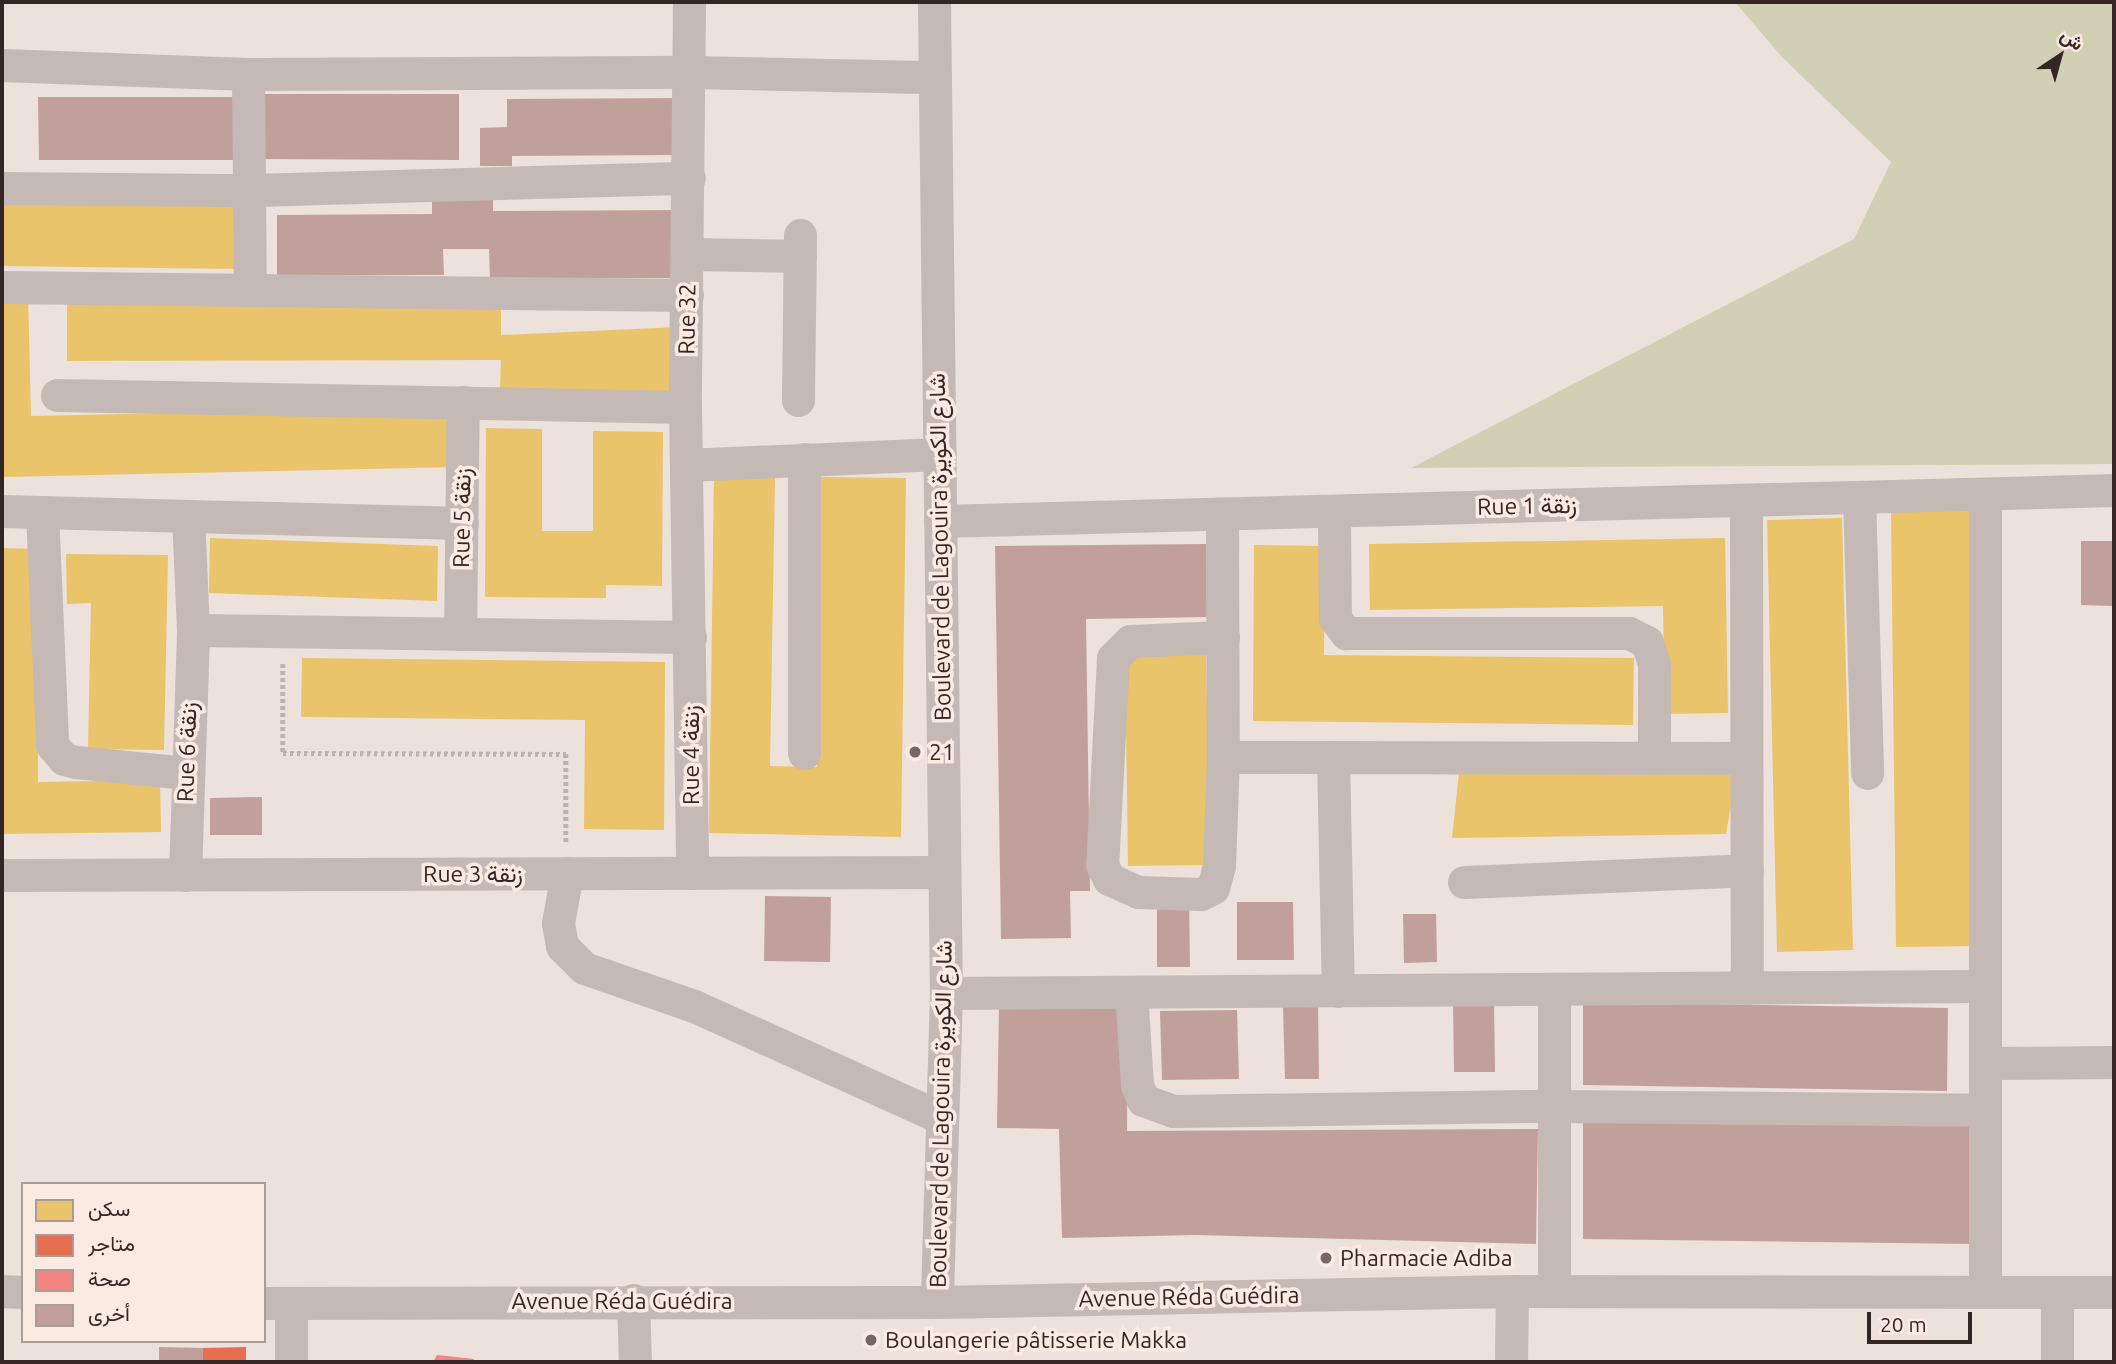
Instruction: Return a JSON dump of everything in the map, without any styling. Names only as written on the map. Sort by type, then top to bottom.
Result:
[{"type":"street","name":"Rue 32","points":[[689,2],[685,407],[690,637]]},
{"type":"street","name":"Boulevard de Lagouira شارع الكويرة","points":[[934,2],[946,993],[937,1302]]},
{"type":"street","points":[[2,65],[248,74],[689,72],[935,77]]},
{"type":"street","points":[[248,74],[250,290]]},
{"type":"street","points":[[2,188],[250,190],[689,178]]},
{"type":"street","points":[[688,254],[800,246],[798,400]]},
{"type":"street","points":[[2,287],[687,295]]},
{"type":"street","points":[[57,394],[685,407]]},
{"type":"street","name":"Rue 5 زنقة","points":[[460,634],[463,401]]},
{"type":"street","points":[[686,465],[940,454]]},
{"type":"street","points":[[804,459],[804,753]]},
{"type":"street","name":"Rue 1 زنقة","points":[[940,521],[2114,490]]},
{"type":"street","points":[[1985,494],[1985,1292]]},
{"type":"street","points":[[1858,497],[1867,773]]},
{"type":"street","points":[[1746,500],[1747,988]]},
{"type":"street","points":[[2,511],[462,523]]},
{"type":"street","points":[[1334,511],[1335,618],[1346,633],[1629,633],[1647,642],[1654,664],[1654,758]]},
{"type":"street","points":[[41,512],[52,745],[64,759],[76,762],[186,773]]},
{"type":"street","points":[[1222,514],[1223,637],[1223,757],[1219,866],[1213,888],[1201,894],[1138,892],[1109,879],[1102,865],[1113,658],[1130,641],[1223,637]]},
{"type":"street","name":"Rue 6 زنقة","points":[[185,875],[186,773],[193,630],[188,516]]},
{"type":"street","points":[[193,630],[690,637]]},
{"type":"street","name":"Rue 4 زنقة","points":[[690,637],[692,873]]},
{"type":"street","points":[[1223,757],[1746,758]]},
{"type":"street","points":[[1333,757],[1338,991]]},
{"type":"street","points":[[1464,882],[1747,870]]},
{"type":"street","name":"Rue 3 زنقة","points":[[2,875],[944,872]]},
{"type":"street","points":[[566,873],[558,923],[562,946],[584,968],[694,1006],[942,1118]]},
{"type":"street","points":[[946,993],[1985,986]]},
{"type":"street","points":[[1554,990],[1554,1291]]},
{"type":"street","points":[[1131,992],[1137,1085],[1143,1100],[1157,1108],[1554,1106],[1985,1110]]},
{"type":"street","points":[[1985,1063],[2114,1062]]},
{"type":"street","points":[[2,1291],[21,1292]]},
{"type":"street","points":[[1511,1291],[1511,1362]]},
{"type":"street","name":"Avenue Réda Guédira","points":[[278,1303],[633,1300],[937,1302],[1511,1291],[2114,1292]]},
{"type":"street","points":[[2057,1292],[2057,1362]]},
{"type":"street","points":[[633,1300],[635,1362]]},
{"type":"street","points":[[278,1303],[291,1362]]},
{"type":"path","points":[[283,631],[283,753],[566,754],[566,873]]},
{"type":"green space","points":[[1735,2],[2114,2],[2114,464],[1411,468],[1854,239],[1891,162],[1782,57]]},
{"type":"building: سكن","points":[[2,202],[239,205],[238,269],[2,266]]},
{"type":"building: سكن","points":[[2,294],[28,294],[31,416],[455,407],[457,467],[2,477]]},
{"type":"building: سكن","points":[[501,302],[501,335],[680,327],[675,403],[500,388],[501,360],[67,361],[67,303]]},
{"type":"building: سكن","points":[[486,428],[542,429],[542,531],[593,531],[593,431],[663,432],[662,586],[606,585],[606,598],[485,597]]},
{"type":"building: سكن","points":[[714,477],[775,478],[770,766],[817,767],[821,477],[906,478],[901,837],[709,833]]},
{"type":"building: سكن","points":[[1970,510],[1975,946],[1896,947],[1891,511]]},
{"type":"building: سكن","points":[[1842,518],[1853,950],[1777,952],[1767,520]]},
{"type":"building: سكن","points":[[210,538],[438,546],[437,601],[209,593]]},
{"type":"building: سكن","points":[[1725,538],[1728,713],[1665,714],[1663,606],[1370,610],[1369,544]]},
{"type":"building: سكن","points":[[1254,545],[1325,546],[1324,655],[1634,658],[1633,725],[1253,721]]},
{"type":"building: سكن","points":[[2,548],[37,549],[38,782],[160,780],[161,832],[2,834]]},
{"type":"building: سكن","points":[[66,554],[168,555],[164,750],[88,749],[91,603],[67,604]]},
{"type":"building: سكن","points":[[1206,651],[1210,865],[1128,866],[1125,652]]},
{"type":"building: سكن","points":[[302,658],[665,662],[664,830],[584,829],[585,720],[301,717]]},
{"type":"building: سكن","points":[[1459,773],[1736,775],[1726,834],[1452,838]]},
{"type":"building: متاجر","points":[[246,1347],[246,1362],[203,1362],[203,1348]]},
{"type":"building: صحة","points":[[437,1355],[474,1359],[473,1362],[433,1362]]},
{"type":"building: أخرى","points":[[258,94],[459,94],[459,160],[258,159]]},
{"type":"building: أخرى","points":[[38,97],[236,97],[236,160],[39,160]]},
{"type":"building: أخرى","points":[[678,98],[679,155],[512,156],[512,166],[480,166],[480,128],[507,127],[507,99]]},
{"type":"building: أخرى","points":[[493,191],[493,211],[673,210],[673,278],[490,278],[489,249],[443,249],[444,275],[277,275],[277,215],[432,214],[432,192]]},
{"type":"building: أخرى","points":[[2081,541],[2114,541],[2114,606],[2081,605]]},
{"type":"building: أخرى","points":[[1206,544],[1207,617],[1086,619],[1090,891],[1070,891],[1071,938],[1001,939],[995,546]]},
{"type":"building: أخرى","points":[[262,797],[262,835],[210,835],[210,798]]},
{"type":"building: أخرى","points":[[765,896],[831,897],[830,962],[764,961]]},
{"type":"building: أخرى","points":[[1157,897],[1189,897],[1190,967],[1157,967]]},
{"type":"building: أخرى","points":[[1237,902],[1293,902],[1294,960],[1237,960]]},
{"type":"building: أخرى","points":[[1403,914],[1436,914],[1437,962],[1404,963]]},
{"type":"building: أخرى","points":[[1453,1001],[1494,1001],[1495,1072],[1454,1072]]},
{"type":"building: أخرى","points":[[1583,1002],[1948,1008],[1947,1091],[1583,1085]]},
{"type":"building: أخرى","points":[[1318,1005],[1319,1079],[1285,1079],[1283,1006]]},
{"type":"building: أخرى","points":[[999,1006],[1128,1008],[1127,1131],[1538,1129],[1536,1244],[1195,1235],[1062,1238],[1059,1129],[997,1128]]},
{"type":"building: أخرى","points":[[1237,1010],[1239,1079],[1162,1080],[1160,1011]]},
{"type":"building: أخرى","points":[[1583,1121],[1971,1125],[1970,1244],[1583,1239]]},
{"type":"building: أخرى","points":[[159,1347],[203,1348],[203,1362],[159,1362]]},
{"type":"place","name":"21","points":[[915,752]]},
{"type":"place","name":"Pharmacie Adiba","points":[[1326,1258]]},
{"type":"place","name":"Boulangerie pâtisserie Makka","points":[[871,1340]]}]
